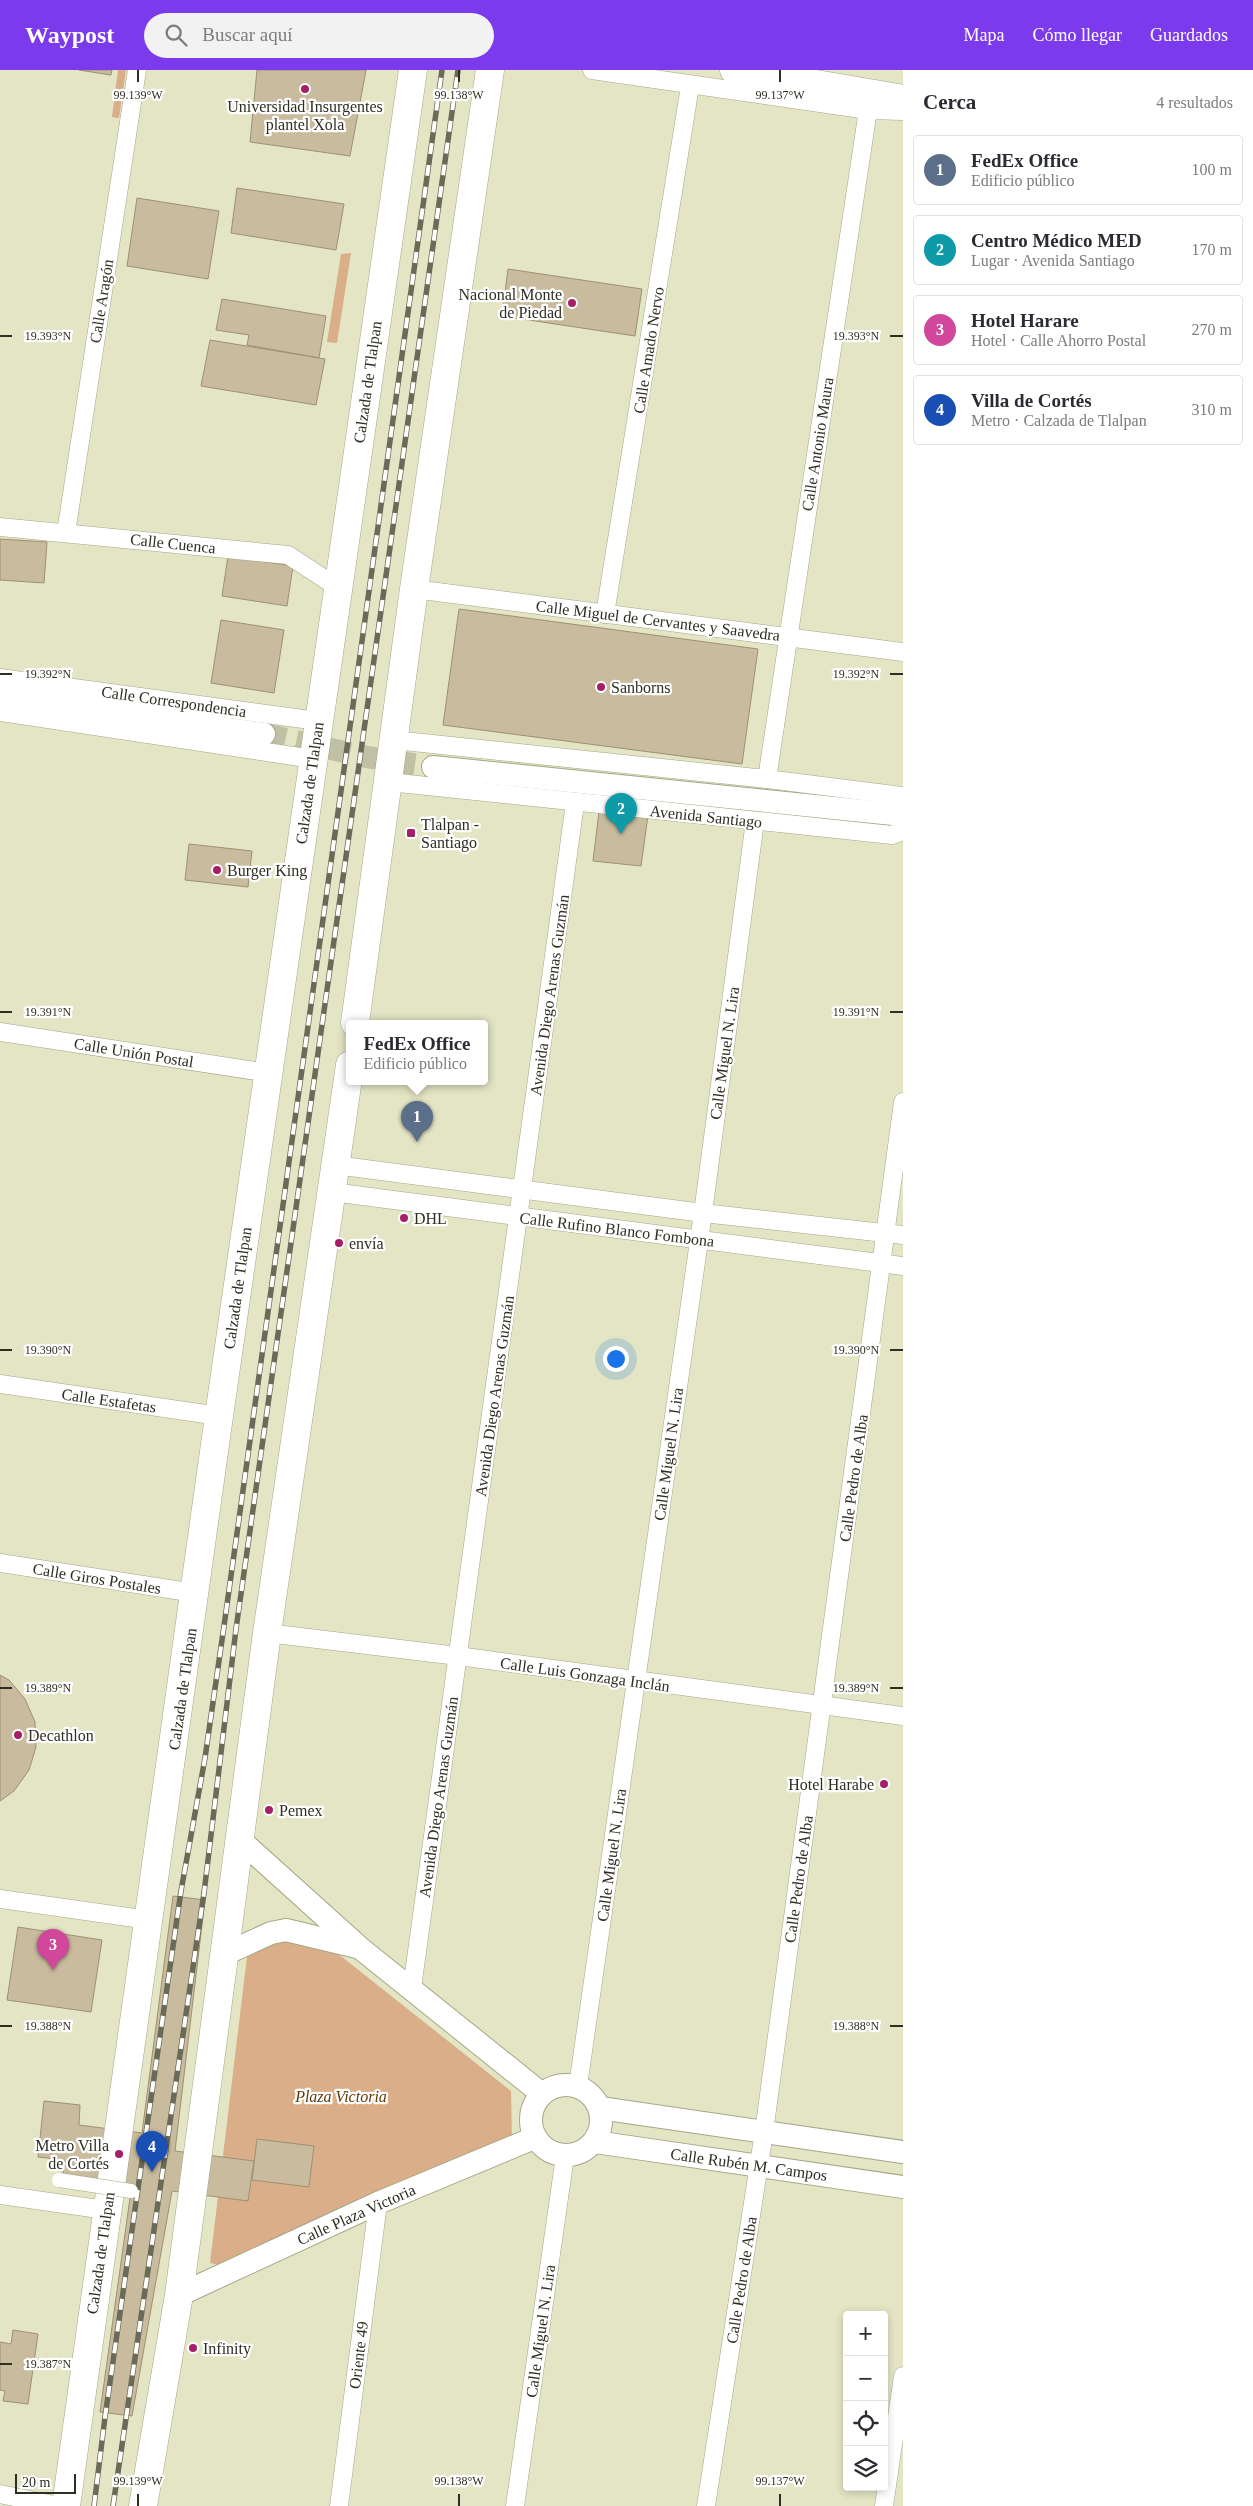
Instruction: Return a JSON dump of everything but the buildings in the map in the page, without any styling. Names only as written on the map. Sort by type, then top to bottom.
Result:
[{"type":"main road","name":"Calzada de Tlalpan","points":[[66,2506],[106,2210],[149,1920],[337,587],[413,70]]},
{"type":"main road","points":[[355,1020],[414,589],[490,70]]},
{"type":"main road","points":[[734,70],[903,99]]},
{"type":"main road","points":[[144,2506],[179,2295],[267,1633],[347,1085]]},
{"type":"street","name":"Calle Aragón","points":[[66,533],[137,70]]},
{"type":"street","points":[[592,70],[690,86],[868,110],[903,111]]},
{"type":"street","name":"Calle Amado Nervo","points":[[605,614],[690,86]]},
{"type":"street","name":"Calle Antonio Maura","points":[[767,779],[868,110]]},
{"type":"street","name":"Calle Cuenca","points":[[0,526],[288,555],[337,587]]},
{"type":"street","name":"Calle Miguel de Cervantes y Saavedra","points":[[414,589],[903,652]]},
{"type":"street","name":"Calle Correspondencia","points":[[0,678],[318,721]]},
{"type":"street","name":"Calle Correspondencia","points":[[0,696],[264,734]]},
{"type":"street","points":[[0,712],[313,759]]},
{"type":"street","points":[[394,740],[767,779],[903,796]]},
{"type":"street","name":"Avenida Santiago","points":[[433,767],[903,815]]},
{"type":"street","name":"Avenida Santiago","points":[[389,782],[892,835],[903,831]]},
{"type":"street","name":"Avenida Diego Arenas Guzmán","points":[[412,1988],[575,803]]},
{"type":"street","name":"Calle Miguel N. Lira","points":[[578,2086],[703,1213],[755,821]]},
{"type":"street","name":"Calle Unión Postal","points":[[0,1032],[269,1073]]},
{"type":"street","name":"Calle Pedro de Alba","points":[[706,2506],[764,2132],[882,1263],[894,1234],[903,1102]]},
{"type":"street","name":"Calle Rufino Blanco Fombona","points":[[335,1165],[523,1188],[703,1213],[894,1234]]},
{"type":"street","name":"Calle Rufino Blanco Fombona","points":[[332,1192],[903,1266]]},
{"type":"street","name":"Calle Estafetas","points":[[0,1384],[219,1416]]},
{"type":"street","name":"Calle Giros Postales","points":[[0,1563],[195,1593]]},
{"type":"street","name":"Calle Luis Gonzaga Inclán","points":[[267,1633],[458,1656],[903,1716]]},
{"type":"street","points":[[239,1839],[360,1948],[542,2094]]},
{"type":"street","points":[[0,1899],[149,1920]]},
{"type":"street","points":[[225,1954],[271,1933],[286,1930],[360,1948]]},
{"type":"street","points":[[559,2085],[578,2086],[591,2095],[600,2108],[602,2120],[595,2142],[582,2153],[565,2156],[547,2151],[534,2138],[530,2127],[530,2114],[534,2103],[542,2094],[559,2085]]},
{"type":"street","name":"Calle Rubén M. Campos","points":[[600,2108],[903,2152]]},
{"type":"street","name":"Calle Plaza Victoria","points":[[179,2295],[378,2203],[534,2138]]},
{"type":"street","name":"Calle Rubén M. Campos","points":[[595,2142],[903,2186]]},
{"type":"street","name":"Calle Miguel N. Lira","points":[[516,2506],[565,2156]]},
{"type":"street","points":[[59,2180],[132,2191]]},
{"type":"street","points":[[0,2195],[106,2210]]},
{"type":"street","name":"Oriente 49","points":[[339,2506],[378,2203]]},
{"type":"street","points":[[884,2506],[903,2376]]},
{"type":"street","points":[[0,2494],[58,2506]]},
{"type":"green space","points":[[118,70],[126,70],[119,118],[112,117]]},
{"type":"green space","points":[[351,253],[337,343],[327,342],[341,254]]},
{"type":"green space","name":"Plaza Victoria","points":[[277,1939],[337,1953],[511,2091],[512,2142],[224,2266],[210,2263],[247,1957]]},
{"type":"tunnel","points":[[264,734],[367,757],[433,767]]},
{"type":"railway","points":[[94,2506],[105,2417],[181,1891],[205,1758],[224,1626],[442,70]]},
{"type":"railway","points":[[113,2506],[204,1893],[236,1629],[458,70]]},
{"type":"place","name":"Universidad Insurgentes plantel Xola","points":[[305,89]]},
{"type":"place","name":"Nacional Monte de Piedad","points":[[572,303]]},
{"type":"place","name":"Sanborns","points":[[601,687]]},
{"type":"place","name":"Tlalpan - Santiago","points":[[411,833]]},
{"type":"place","name":"Centro Médico MED","points":[[621,834]]},
{"type":"place","name":"Burger King","points":[[217,870]]},
{"type":"place","name":"FedEx Office","points":[[417,1142]]},
{"type":"place","name":"DHL","points":[[404,1218]]},
{"type":"place","name":"envía","points":[[339,1243]]},
{"type":"place","name":"Decathlon","points":[[18,1735]]},
{"type":"place","name":"Hotel Harabe","points":[[884,1784]]},
{"type":"place","name":"Pemex","points":[[269,1810]]},
{"type":"place","name":"Hotel Harare","points":[[53,1970]]},
{"type":"place","name":"Metro Villa de Cortés","points":[[119,2154]]},
{"type":"place","name":"Villa de Cortés","points":[[152,2172]]},
{"type":"place","name":"Infinity","points":[[193,2348]]}]
